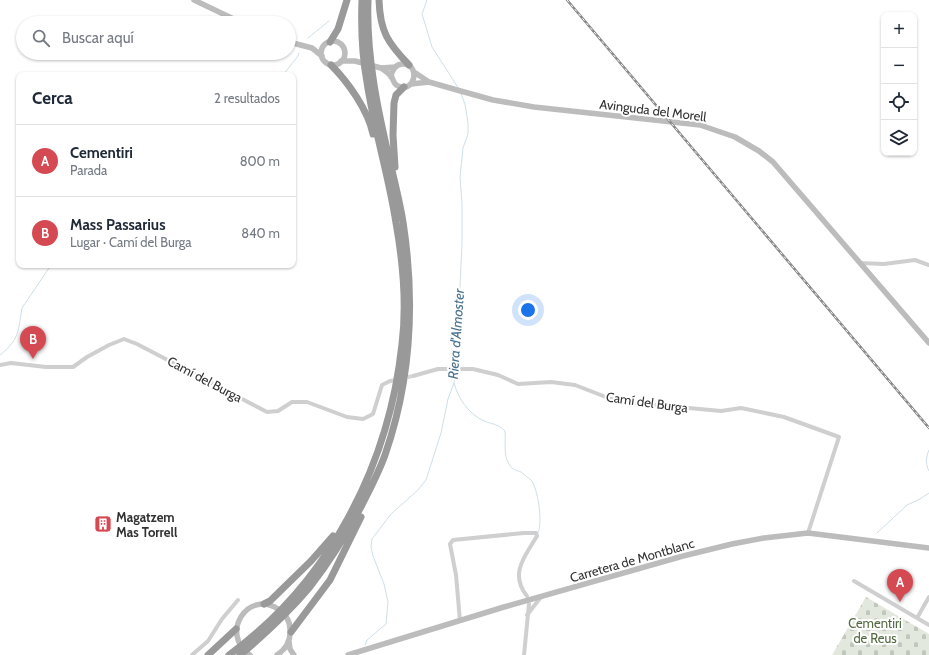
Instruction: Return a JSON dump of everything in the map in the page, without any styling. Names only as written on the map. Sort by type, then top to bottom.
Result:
[{"type":"highway","points":[[327,43],[338,29],[347,0]]},
{"type":"highway","points":[[362,0],[362,47],[366,81],[405,263]]},
{"type":"highway","points":[[291,632],[330,580],[376,486],[396,418],[409,344],[410,303],[405,263],[403,220],[373,80],[369,46],[368,0]]},
{"type":"highway","points":[[379,0],[379,13],[384,32],[393,48],[409,66]]},
{"type":"highway","points":[[331,64],[361,104],[372,131],[405,263]]},
{"type":"highway","points":[[288,606],[349,517],[366,483],[380,448],[389,417],[402,343],[406,219],[395,168],[393,148],[394,103],[396,95],[408,86]]},
{"type":"highway","points":[[264,604],[270,601],[311,561],[331,538],[346,516],[380,448]]},
{"type":"highway","points":[[234,654],[248,644],[309,587],[332,556],[351,526],[372,485],[385,455]]},
{"type":"highway","points":[[208,655],[236,629]]},
{"type":"street","points":[[194,0],[227,16]]},
{"type":"street","points":[[312,48],[333,41],[340,44],[344,53],[341,62]]},
{"type":"street","points":[[322,56],[322,50],[327,43]]},
{"type":"street","points":[[296,44],[312,48],[322,56],[325,62],[331,64],[356,61]]},
{"type":"street","points":[[344,53],[356,61],[381,68],[395,67],[402,64],[409,66],[414,72],[414,79],[408,86],[399,87],[394,84],[391,76],[381,68]]},
{"type":"street","points":[[391,76],[395,67]]},
{"type":"street","name":"Avinguda del Morell","points":[[414,72],[429,82],[493,100],[534,107],[700,125],[713,128],[735,137],[759,151],[773,162],[929,343]]},
{"type":"street","name":"Avinguda del Morell","points":[[408,86],[429,82]]},
{"type":"street","points":[[860,263],[884,264],[915,260],[929,265]]},
{"type":"street","name":"Camí del Burga","points":[[0,365],[11,363],[46,367],[73,367],[103,348],[124,339],[137,344],[267,412],[278,411],[292,402],[307,402],[347,417],[364,420],[373,414],[382,385],[390,381]]},
{"type":"street","name":"Camí del Burga","points":[[413,376],[438,369],[474,369],[498,375],[518,384],[551,382],[575,385],[611,399],[623,401],[721,411],[741,408],[784,417],[839,437],[808,533]]},
{"type":"street","points":[[460,621],[456,575],[450,544],[453,540],[536,533],[537,536],[524,556],[519,571],[520,585],[526,596]]},
{"type":"street","name":"Carretera de Montblanc","points":[[348,655],[683,556],[764,538],[808,533],[929,548]]},
{"type":"street","points":[[854,580],[929,625]]},
{"type":"street","points":[[527,616],[541,597]]},
{"type":"street","points":[[917,618],[929,597]]},
{"type":"street","points":[[192,655],[208,641],[222,619],[238,600]]},
{"type":"street","points":[[250,655],[241,646],[236,629],[244,612],[252,606],[264,604],[281,610],[288,620],[291,632],[289,640],[284,650],[277,655]]},
{"type":"street","points":[[524,655],[529,604]]},
{"type":"street","points":[[289,640],[290,649],[294,655]]},
{"type":"green space","name":"Cementiri de Reus","points":[[866,597],[929,634],[929,655],[832,655]]},
{"type":"waterway","name":"Riera d'Almoster","points":[[427,0],[422,14],[432,47],[459,89]]},
{"type":"waterway","points":[[308,38],[329,21]]},
{"type":"waterway","points":[[296,59],[299,53]]},
{"type":"waterway","points":[[285,72],[295,60]]},
{"type":"waterway","name":"Riera d'Almoster","points":[[456,368],[462,244],[460,177],[463,148],[468,134],[465,104],[461,94]]},
{"type":"waterway","points":[[0,355],[15,339],[19,329],[22,308],[49,268]]},
{"type":"waterway","name":"Riera d'Almoster","points":[[365,645],[367,640],[386,624],[388,602],[384,584],[373,556],[371,547],[372,539],[391,514],[418,490],[426,480],[441,433],[456,371]]},
{"type":"waterway","points":[[454,383],[458,394],[472,413],[482,420],[500,427],[505,431],[505,453],[510,466],[531,480],[536,490],[540,514],[538,533]]},
{"type":"waterway","points":[[929,450],[926,460],[929,471]]},
{"type":"waterway","points":[[877,533],[907,505],[929,493]]},
{"type":"tunnel","points":[[390,381],[413,376]]},
{"type":"railway","points":[[567,0],[929,428]]},
{"type":"place","name":"Mass Passarius","points":[[33,359]]},
{"type":"place","name":"Magatzem Mas Torrell","points":[[103,524]]},
{"type":"place","name":"Cementiri","points":[[900,602]]}]
